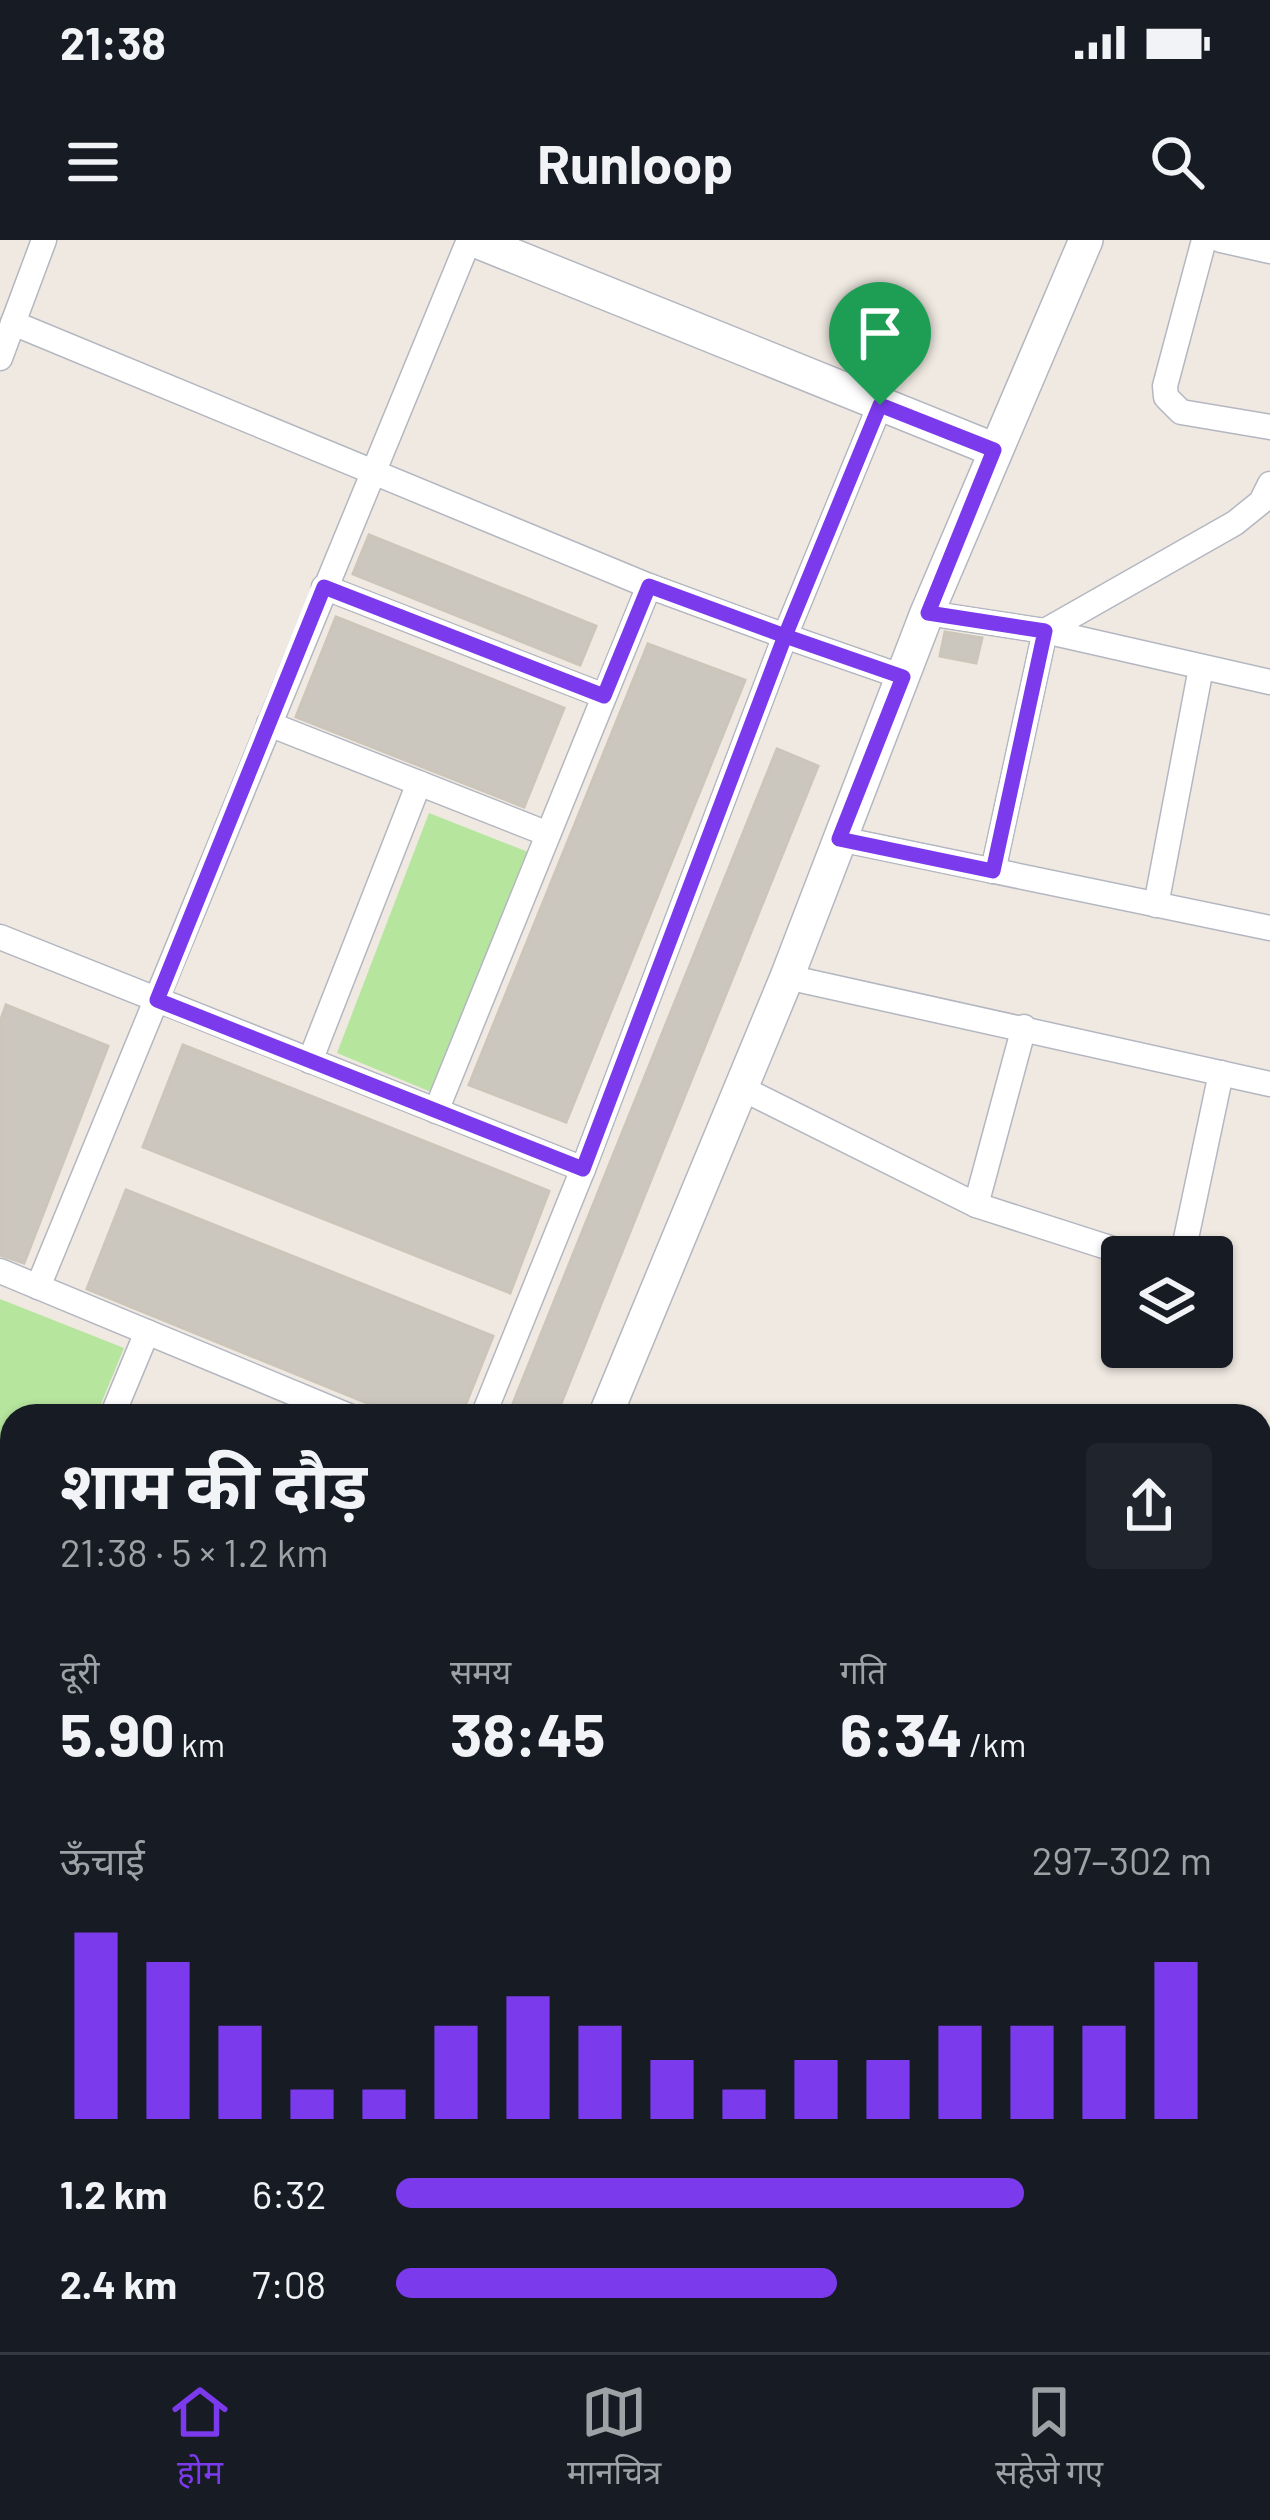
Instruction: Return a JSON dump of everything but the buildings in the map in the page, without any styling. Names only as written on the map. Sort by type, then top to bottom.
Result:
[{"type":"street","points":[[0,358],[44,240]]},
{"type":"street","points":[[38,1287],[371,471],[471,240],[994,450]]},
{"type":"street","points":[[610,1404],[787,977],[994,450],[1086,240]]},
{"type":"street","points":[[1204,240],[1165,386],[1166,398],[1180,412],[1270,427]]},
{"type":"street","points":[[1221,240],[1270,250]]},
{"type":"street","points":[[13,323],[649,586],[903,677]]},
{"type":"street","points":[[488,1404],[583,1169],[785,636],[880,405]]},
{"type":"street","points":[[993,871],[1045,631],[1235,524],[1261,502],[1270,484]]},
{"type":"street","points":[[1235,524],[1270,530]]},
{"type":"street","points":[[436,1111],[649,586]]},
{"type":"street","points":[[324,587],[604,696]]},
{"type":"street","points":[[928,613],[1045,631],[1270,682]]},
{"type":"street","points":[[1156,905],[1201,668]]},
{"type":"street","points":[[269,724],[548,834]]},
{"type":"street","points":[[310,1060],[419,783]]},
{"type":"street","points":[[839,839],[1270,928]]},
{"type":"street","points":[[3,946],[157,1000],[583,1169]]},
{"type":"street","points":[[787,977],[1270,1084]]},
{"type":"street","points":[[976,1205],[1024,1027]]},
{"type":"street","points":[[1187,1236],[1221,1073]]},
{"type":"street","points":[[741,1088],[976,1205],[1101,1245]]},
{"type":"street","points":[[0,1271],[303,1404]]},
{"type":"street","points":[[117,1404],[147,1332]]},
{"type":"green space","points":[[429,813],[528,852],[431,1092],[337,1053]]},
{"type":"green space","points":[[0,1299],[124,1348],[101,1404],[0,1404]]},
{"type":"route","points":[[880,405],[785,636],[649,586],[604,696],[324,587],[157,1000],[583,1169],[785,636],[903,677],[839,839],[993,871],[1045,631],[928,613],[994,450],[880,405]]}]
